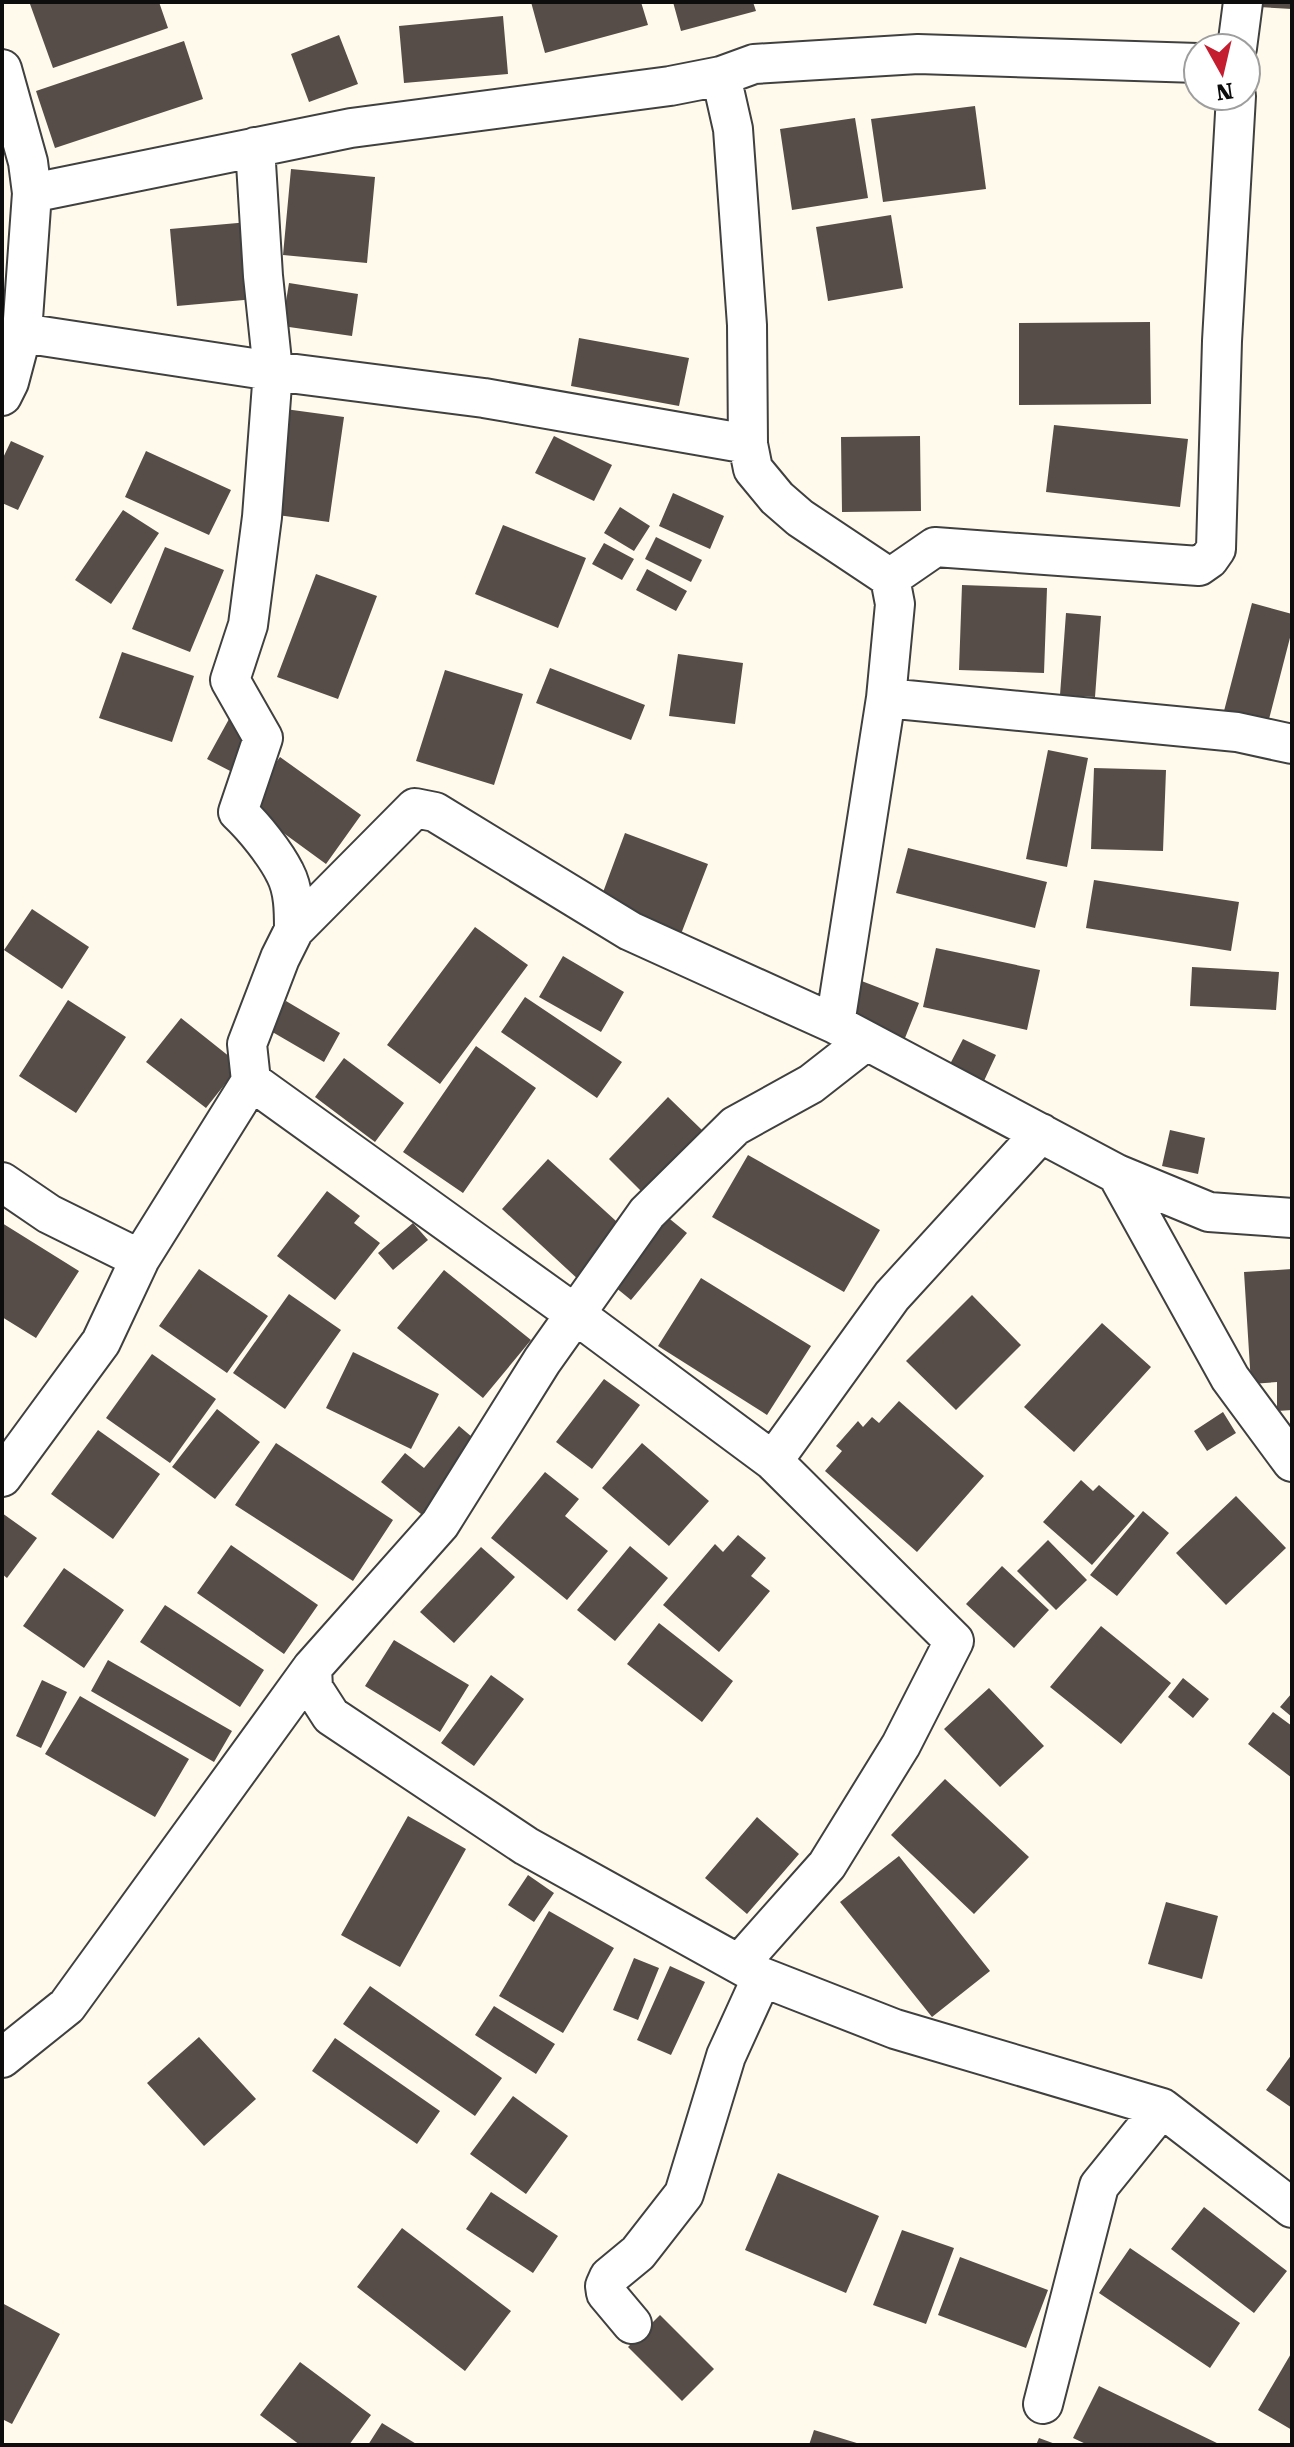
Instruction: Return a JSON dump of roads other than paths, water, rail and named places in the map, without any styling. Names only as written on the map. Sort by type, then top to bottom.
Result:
[{"type":"street","points":[[1239,32],[1243,2]]},
{"type":"street","points":[[32,193],[351,128],[670,86],[721,76],[754,64],[918,54],[1182,62]]},
{"type":"street","points":[[2,69],[28,162],[32,193],[22,333],[9,382],[2,396]]},
{"type":"street","points":[[2,2058],[67,2006],[312,1668],[440,1524],[542,1361],[647,1213],[735,1126],[811,1084],[851,1032],[895,604],[890,578],[800,518],[777,498],[753,469],[748,444],[747,325],[733,129],[721,76]]},
{"type":"street","points":[[890,578],[935,547],[1199,566],[1209,559],[1216,549],[1222,341],[1235,112]]},
{"type":"street","points":[[255,147],[273,371],[262,517],[248,625],[230,680],[263,738],[238,812],[286,874],[294,906],[294,930]]},
{"type":"street","points":[[22,333],[273,371],[484,398],[748,444]]},
{"type":"street","points":[[886,698],[1237,732],[1292,744]]},
{"type":"street","points":[[2,1477],[101,1342],[140,1259],[251,1081],[247,1044],[294,930],[415,808],[435,812],[630,931],[851,1032],[1117,1174],[1209,1212],[1292,1218]]},
{"type":"street","points":[[251,1081],[773,1461],[954,1641],[901,1745],[827,1865],[750,1970],[684,2194],[638,2253],[609,2277],[605,2286],[606,2293],[632,2324]]},
{"type":"street","points":[[773,1461],[892,1296],[1041,1133]]},
{"type":"street","points":[[1117,1174],[1230,1378],[1292,1462]]},
{"type":"street","points":[[2,1182],[49,1214],[140,1259]]},
{"type":"street","points":[[312,1668],[313,1688],[331,1716],[526,1846],[750,1970],[895,2029],[1162,2108],[1292,2208]]},
{"type":"street","points":[[1043,2404],[1099,2186],[1162,2108]]}]
